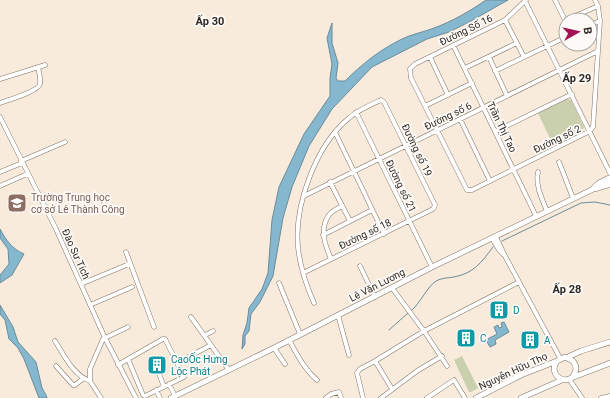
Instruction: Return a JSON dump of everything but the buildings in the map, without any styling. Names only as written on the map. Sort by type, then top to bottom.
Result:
[{"type":"main road","name":"Lê Văn Lương","points":[[173,397],[182,396],[228,369],[274,348],[432,267],[610,181]]},
{"type":"main road","points":[[562,380],[554,372],[554,368],[559,360],[610,342]]},
{"type":"main road","points":[[568,358],[573,361],[576,367],[575,374],[571,378]]},
{"type":"main road","name":"Nguyễn Hữu Thọ","points":[[476,398],[521,375],[559,360]]},
{"type":"main road","points":[[521,398],[562,380],[610,363]]},
{"type":"street","points":[[555,0],[561,12]]},
{"type":"street","points":[[595,0],[598,6],[600,21],[598,51]]},
{"type":"street","points":[[526,1],[610,173]]},
{"type":"street","name":"Đường Số 16","points":[[425,106],[411,78],[410,69],[415,64],[505,20],[526,1]]},
{"type":"street","points":[[585,12],[598,6]]},
{"type":"street","points":[[505,20],[524,57]]},
{"type":"street","points":[[495,71],[558,41]]},
{"type":"street","points":[[465,68],[517,43]]},
{"type":"street","name":"Trần Thị Tao","points":[[453,45],[536,216]]},
{"type":"street","name":"Đường số 6","points":[[304,196],[378,158],[596,52]]},
{"type":"street","points":[[590,131],[593,127],[598,52]]},
{"type":"street","points":[[430,57],[448,95]]},
{"type":"street","points":[[489,57],[507,96]]},
{"type":"street","points":[[0,79],[45,65]]},
{"type":"street","points":[[0,103],[39,87],[40,82],[38,67]]},
{"type":"street","points":[[437,130],[425,106],[472,83]]},
{"type":"street","points":[[496,131],[572,94]]},
{"type":"street","name":"Đường số 19","points":[[356,112],[381,100],[384,102],[435,205],[434,209]]},
{"type":"street","points":[[314,303],[303,273],[298,246],[298,224],[304,196],[312,170],[321,150],[334,132],[356,112]]},
{"type":"street","name":"Đường số 21","points":[[356,112],[432,267]]},
{"type":"street","name":"Đào Sư Tích","points":[[0,117],[27,174],[56,229],[118,365],[136,398]]},
{"type":"street","points":[[460,119],[490,181]]},
{"type":"street","name":"Đường số 2","points":[[437,130],[467,190],[472,190],[590,131]]},
{"type":"street","points":[[334,132],[384,234]]},
{"type":"street","points":[[0,172],[65,142]]},
{"type":"street","points":[[559,162],[573,198]]},
{"type":"street","points":[[538,172],[538,186],[547,211]]},
{"type":"street","points":[[0,186],[27,174]]},
{"type":"street","name":"Lê Văn Lương","points":[[592,190],[598,183],[610,177]]},
{"type":"street","points":[[330,182],[350,221]]},
{"type":"street","name":"Lê Văn Lương","points":[[592,190],[610,185]]},
{"type":"street","points":[[332,260],[324,245],[323,235],[325,222],[330,214],[342,206]]},
{"type":"street","name":"Đường số 18","points":[[303,273],[434,209]]},
{"type":"street","points":[[323,235],[372,210]]},
{"type":"street","points":[[494,238],[519,282],[559,360]]},
{"type":"street","points":[[126,252],[129,264],[154,328]]},
{"type":"street","points":[[81,284],[129,264]]},
{"type":"street","points":[[360,266],[375,297]]},
{"type":"street","points":[[363,398],[357,373],[360,369],[424,331],[519,282]]},
{"type":"street","points":[[279,284],[300,334]]},
{"type":"street","points":[[90,305],[132,287]]},
{"type":"street","points":[[392,288],[442,356],[447,366]]},
{"type":"street","points":[[338,315],[349,355]]},
{"type":"street","points":[[191,317],[228,369]]},
{"type":"street","points":[[90,381],[90,369],[100,344],[105,338],[128,327]]},
{"type":"street","points":[[205,335],[213,331]]},
{"type":"street","points":[[118,365],[128,359],[163,339],[165,339],[184,377],[145,396],[143,395],[128,359]]},
{"type":"street","points":[[289,340],[310,375],[317,380]]},
{"type":"street","points":[[55,341],[74,369],[90,381],[101,398]]},
{"type":"street","points":[[179,362],[211,345]]},
{"type":"street","points":[[274,348],[284,364]]},
{"type":"street","points":[[381,398],[417,371],[442,356]]},
{"type":"street","points":[[154,360],[164,387]]},
{"type":"street","points":[[375,361],[392,389]]},
{"type":"street","points":[[56,366],[73,385],[84,378]]},
{"type":"street","points":[[571,378],[582,398]]},
{"type":"street","points":[[427,398],[454,380],[465,398]]},
{"type":"street","points":[[169,384],[173,397]]},
{"type":"street","points":[[156,390],[160,398]]},
{"type":"street","points":[[326,398],[331,394],[339,392],[341,398]]},
{"type":"street","points":[[601,398],[610,396]]},
{"type":"green space","points":[[566,99],[571,100],[584,127],[582,131],[553,145],[538,113]]},
{"type":"green space","points":[[462,356],[478,388],[471,392],[469,392],[454,360]]},
{"type":"water","points":[[486,0],[508,0],[449,32],[427,39],[372,67],[332,109],[309,146],[292,187],[283,218],[273,276],[260,302],[251,314],[249,331],[245,336],[245,344],[242,349],[243,335],[247,323],[249,308],[262,289],[268,273],[272,220],[279,187],[304,134],[330,96],[332,64],[327,38],[332,23],[332,43],[338,63],[336,78],[338,81],[345,81],[372,57],[387,47],[406,37],[448,22],[468,12]]},
{"type":"water","points":[[0,229],[10,244],[16,250],[24,254],[12,275],[0,283],[0,275],[9,264],[8,249],[0,238]]},
{"type":"water","points":[[0,305],[13,327],[18,342],[36,362],[42,388],[47,398],[39,398],[24,359],[18,348],[9,339],[5,320],[0,314]]},
{"type":"water","points":[[504,322],[509,332],[495,340],[496,344],[490,347],[486,340],[497,334],[494,327],[498,325],[499,328],[502,327],[501,323]]},
{"type":"waterway","points":[[502,241],[581,203],[595,202],[610,205]]},
{"type":"waterway","points":[[412,310],[436,281],[467,273],[481,262],[493,247]]},
{"type":"waterway","points":[[389,330],[408,313]]},
{"type":"place","name":"Trường Trung học cơ sở Lê Thành Công","points":[[17,203]]},
{"type":"place","name":"D","points":[[499,310]]},
{"type":"place","name":"C","points":[[466,338]]},
{"type":"place","name":"A","points":[[530,340]]},
{"type":"place","name":"CaoỐc Hưng Lộc Phát","points":[[157,365]]},
{"type":"district","name":"Ấp 30","points":[[210,21]]},
{"type":"district","name":"Ấp 29","points":[[577,78]]},
{"type":"district","name":"Ấp 28","points":[[567,289]]}]
